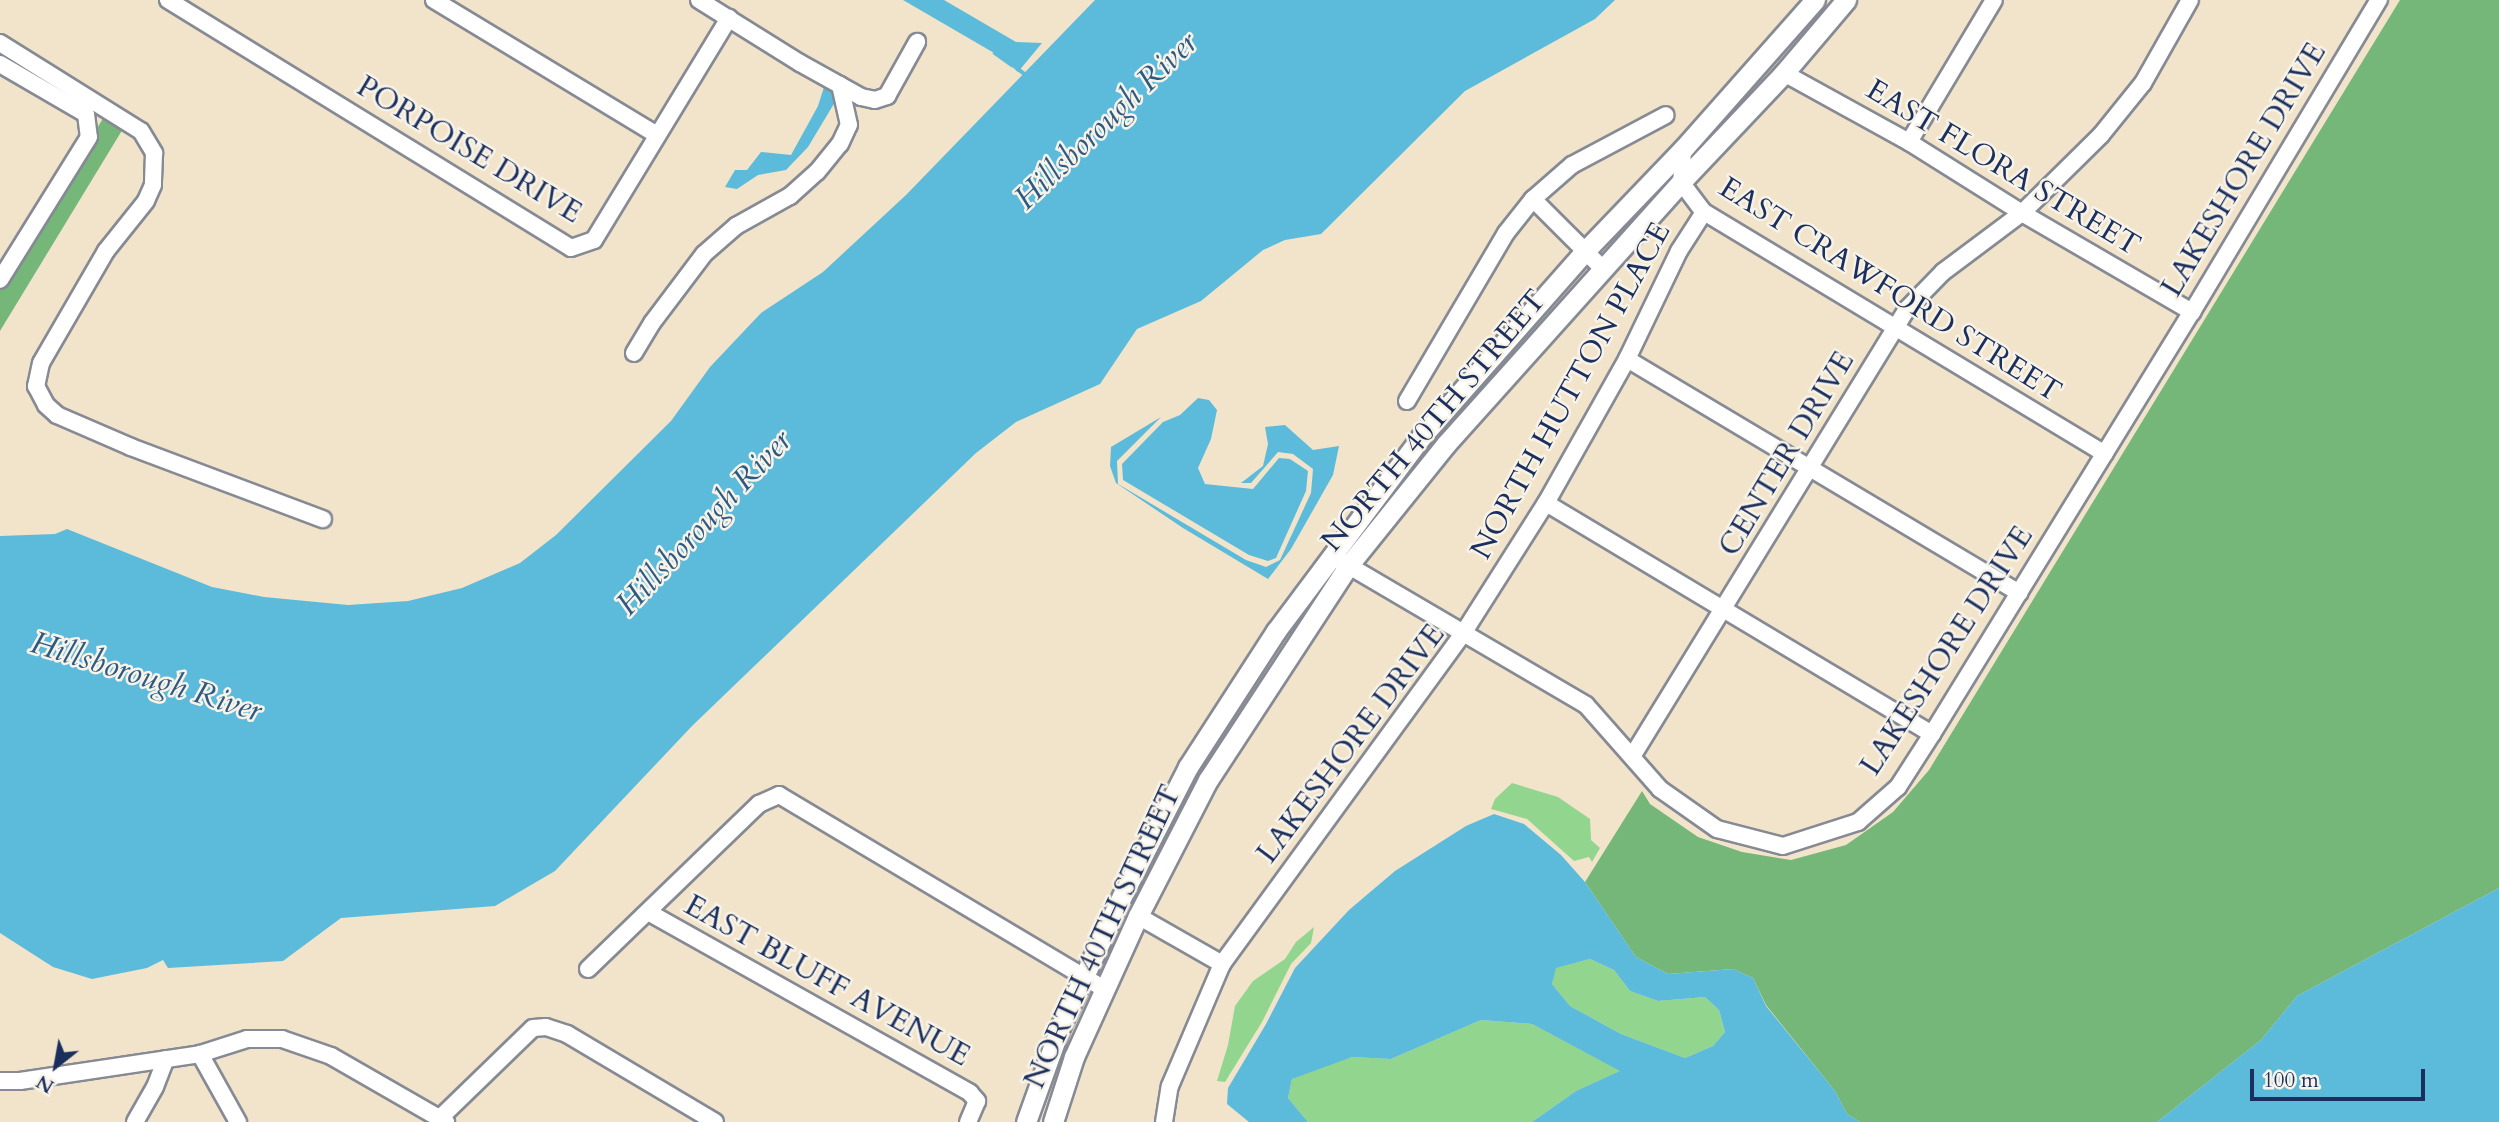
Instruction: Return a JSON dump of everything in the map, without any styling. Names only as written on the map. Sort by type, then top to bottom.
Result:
[{"type":"main road","name":"NORTH 40TH STREET","points":[[1026,1122],[1061,1025],[1188,768],[1276,631],[1422,436],[1586,250],[1683,149],[1815,0]]},
{"type":"main road","name":"NORTH 40TH STREET","points":[[1053,1122],[1074,1057],[1138,916],[1208,780],[1348,566],[1446,444],[1681,182],[1784,73],[1846,0]]},
{"type":"main road","points":[[1188,768],[1208,780]]},
{"type":"street","name":"PORPOISE DRIVE","points":[[168,0],[570,248],[594,240],[729,18]]},
{"type":"street","points":[[434,0],[657,135]]},
{"type":"street","points":[[699,0],[840,85],[875,100],[887,96],[917,42]]},
{"type":"street","points":[[1909,142],[1994,0]]},
{"type":"street","name":"CENTER DRIVE","points":[[1633,755],[1725,610],[1908,309],[1933,281],[2022,213],[2101,135],[2143,83],[2190,0]]},
{"type":"street","name":"LAKESHORE DRIVE","points":[[1164,1122],[1170,1086],[1222,964],[1464,632],[1586,705],[1633,755],[1660,789],[1717,829],[1783,846],[1858,822],[1898,787],[2192,312],[2379,0]]},
{"type":"street","points":[[0,43],[141,131],[154,153],[153,185],[146,201],[106,251],[41,363],[36,386],[46,405],[57,415],[131,447],[323,519]]},
{"type":"street","points":[[0,64],[86,114],[89,137],[0,280]]},
{"type":"street","name":"EAST FLORA STREET","points":[[1784,73],[1909,142],[2022,213],[2192,312]]},
{"type":"street","points":[[634,353],[652,323],[704,254],[736,226],[790,196],[817,172],[840,144],[849,125],[840,85]]},
{"type":"street","points":[[1407,401],[1506,233],[1532,199],[1572,165],[1666,115]]},
{"type":"street","name":"EAST CRAWFORD STREET","points":[[1683,149],[1681,182],[1704,212],[1895,330],[2105,454]]},
{"type":"street","points":[[1532,199],[1603,269]]},
{"type":"street","name":"NORTH HUTTON PLACE","points":[[1464,632],[1546,503],[1628,359],[1679,251],[1704,212]]},
{"type":"street","points":[[1628,359],[2020,593]]},
{"type":"street","points":[[1546,503],[1932,734]]},
{"type":"street","points":[[1331,555],[1464,632]]},
{"type":"street","points":[[588,969],[759,804],[779,795],[1105,989]]},
{"type":"street","name":"EAST BLUFF AVENUE","points":[[648,912],[970,1093],[977,1101],[968,1122]]},
{"type":"street","points":[[1138,916],[1222,964]]},
{"type":"street","points":[[0,1081],[20,1081],[201,1054],[247,1039],[282,1039],[331,1056],[443,1120],[533,1028],[546,1027],[567,1034],[715,1122]]},
{"type":"street","points":[[201,1054],[238,1122]]},
{"type":"street","points":[[135,1122],[155,1087],[166,1059]]},
{"type":"green space","points":[[2400,0],[2499,0],[2499,888],[2297,996],[2261,1040],[2157,1122],[1860,1122],[1847,1114],[1835,1091],[1766,1005],[1753,978],[1733,969],[1668,974],[1636,957],[1585,882],[1642,791],[1650,804],[1698,837],[1742,852],[1791,860],[1846,845],[1893,812],[1929,770]]},
{"type":"green space","points":[[113,102],[132,114],[0,331],[0,288]]},
{"type":"green space","points":[[1512,783],[1558,797],[1590,819],[1591,840],[1600,848],[1592,862],[1589,857],[1574,861],[1527,819],[1491,809],[1495,799]]},
{"type":"green space","points":[[1314,927],[1311,943],[1291,964],[1262,1022],[1225,1082],[1217,1081],[1228,1045],[1235,1006],[1253,981],[1285,959],[1296,942]]},
{"type":"green space","points":[[1590,959],[1614,970],[1630,991],[1658,1001],[1705,997],[1719,1010],[1725,1032],[1713,1046],[1685,1058],[1621,1034],[1570,1006],[1552,984],[1555,968]]},
{"type":"green space","points":[[1481,1020],[1532,1024],[1621,1071],[1576,1091],[1532,1122],[1308,1122],[1288,1098],[1292,1079],[1325,1065],[1352,1057],[1391,1059]]},
{"type":"water","points":[[903,0],[944,0],[1016,42],[1042,43],[1018,72],[1001,57]]},
{"type":"water","name":"Hillsborough River","points":[[1095,0],[1615,0],[1595,19],[1465,91],[1321,234],[1285,240],[1263,250],[1201,301],[1137,329],[1100,384],[1016,422],[976,453],[692,726],[555,871],[495,906],[341,918],[283,961],[168,968],[163,960],[147,968],[92,979],[53,967],[0,933],[0,536],[55,534],[67,529],[212,587],[264,597],[348,605],[408,601],[462,588],[520,563],[556,535],[671,421],[710,367],[761,313],[823,272],[906,195]]},
{"type":"water","points":[[824,87],[829,88],[835,102],[808,147],[786,170],[758,175],[737,189],[725,187],[735,170],[747,170],[761,152],[791,155],[818,106]]},
{"type":"water","points":[[1198,398],[1209,400],[1217,410],[1211,439],[1198,468],[1205,484],[1253,489],[1279,458],[1290,459],[1308,471],[1306,491],[1276,558],[1268,561],[1249,555],[1123,480],[1122,464],[1163,422],[1180,415]]},
{"type":"water","points":[[1161,417],[1117,461],[1118,484],[1246,560],[1266,567],[1280,560],[1311,493],[1313,469],[1293,454],[1278,452],[1251,483],[1241,483],[1263,466],[1268,444],[1265,427],[1285,425],[1313,450],[1339,446],[1333,475],[1291,549],[1268,579],[1183,528],[1116,483],[1110,466],[1111,447]]},
{"type":"water","points":[[1494,814],[1524,824],[1561,855],[1585,882],[1636,957],[1668,974],[1733,969],[1753,978],[1766,1006],[1835,1091],[1847,1114],[1860,1122],[1532,1122],[1576,1091],[1620,1071],[1532,1024],[1481,1020],[1391,1059],[1352,1057],[1292,1079],[1288,1098],[1308,1122],[1249,1122],[1227,1104],[1228,1088],[1295,968],[1349,910],[1395,871],[1466,826]],"holes":[[[1590,959],[1614,970],[1630,991],[1658,1001],[1705,997],[1719,1010],[1725,1032],[1713,1046],[1685,1058],[1621,1034],[1570,1006],[1552,984],[1556,968]]]},
{"type":"water","points":[[2499,888],[2499,1122],[2157,1122],[2261,1040],[2297,996]]},
{"type":"waterway","points":[[995,53],[1012,65]]},
{"type":"waterway","points":[[1018,69],[1025,74]]}]
